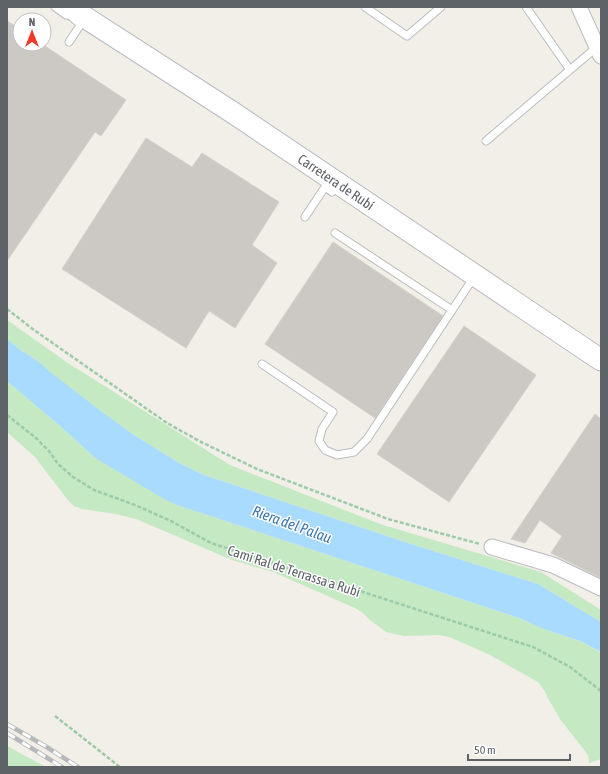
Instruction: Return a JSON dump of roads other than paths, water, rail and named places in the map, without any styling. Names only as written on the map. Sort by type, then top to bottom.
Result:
[{"type":"main road","name":"Carretera de Rubí","points":[[69,7],[238,117],[601,360]]},
{"type":"main road","name":"Carretera de Rubí","points":[[95,7],[298,139],[366,187],[601,345]]},
{"type":"street","points":[[579,7],[599,51]]},
{"type":"street","points":[[492,547],[553,565],[601,588]]},
{"type":"lane","points":[[55,7],[81,24],[69,42]]},
{"type":"lane","points":[[365,7],[407,36],[441,7]]},
{"type":"lane","points":[[526,7],[570,70]]},
{"type":"lane","points":[[486,141],[570,70],[599,51]]},
{"type":"lane","points":[[305,217],[325,187],[336,194]]},
{"type":"lane","points":[[335,233],[452,310]]},
{"type":"lane","points":[[262,364],[332,412],[322,429],[319,441],[325,450],[337,455],[354,452],[367,439],[452,310],[467,281],[477,288]]},
{"type":"water","name":"Riera del Palau","points":[[7,339],[134,435],[181,464],[204,475],[405,542],[538,584],[601,622],[601,652],[580,641],[541,628],[522,619],[177,505],[166,500],[95,458],[7,381]]},
{"type":"railway","points":[[7,724],[78,767]]},
{"type":"railway","points":[[7,733],[62,767]]}]
